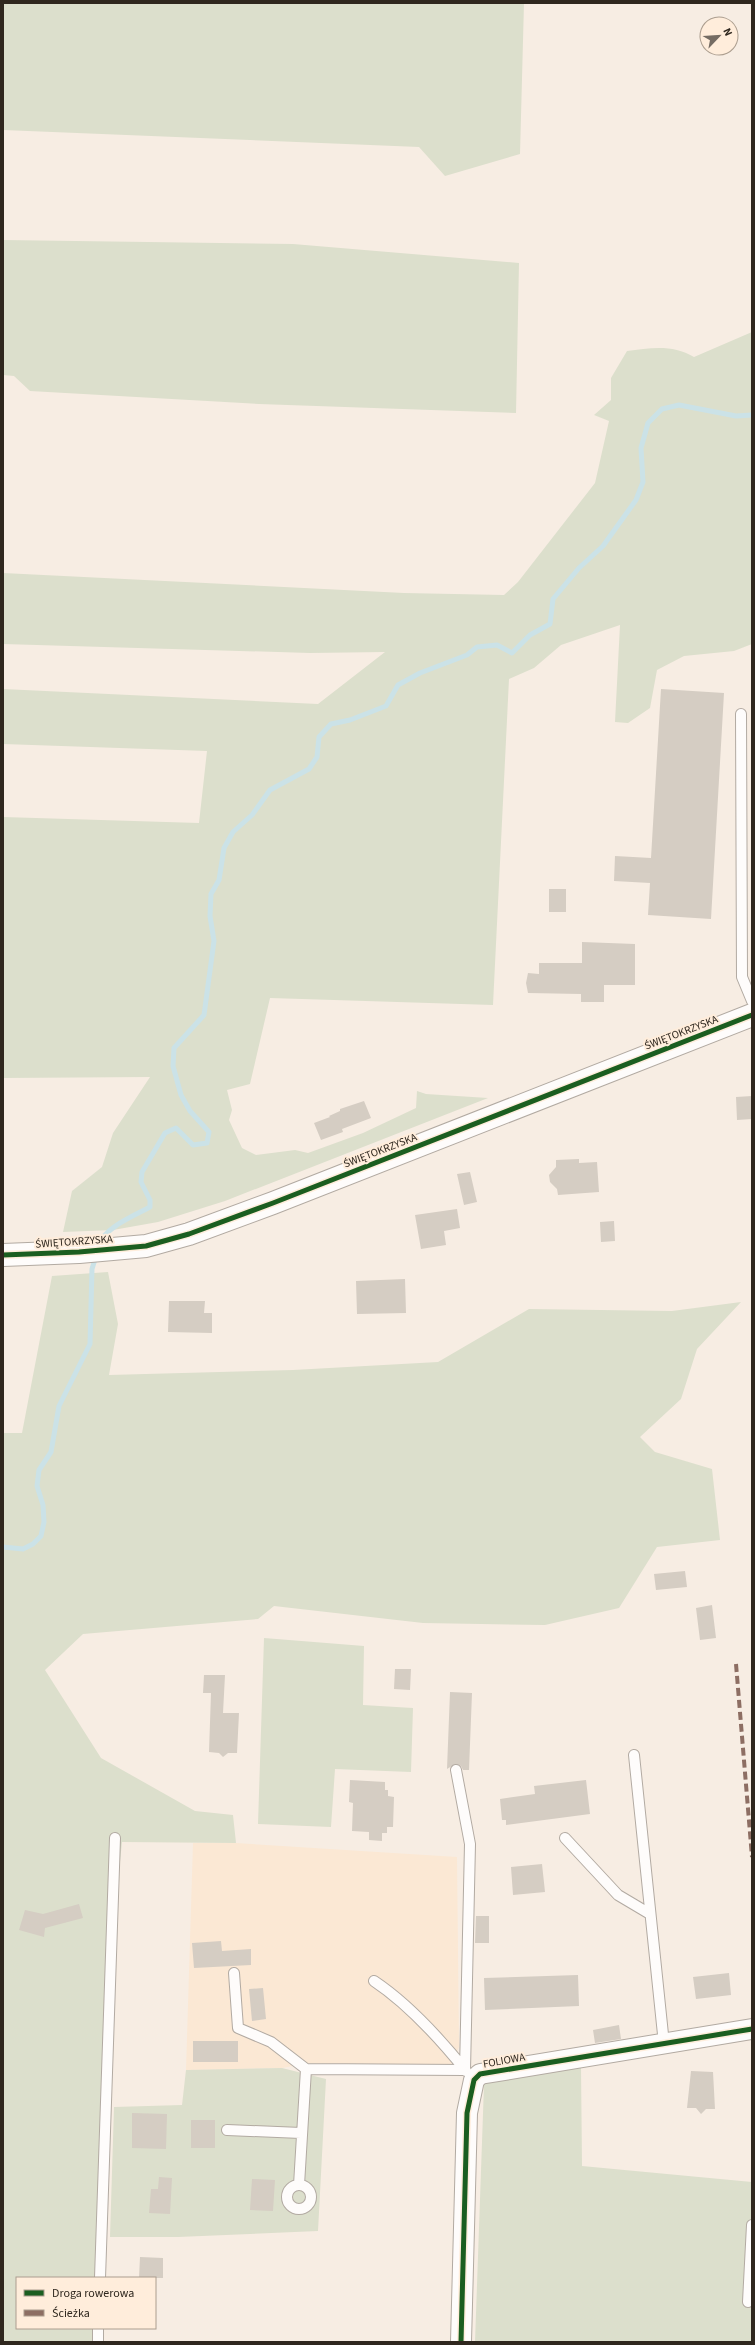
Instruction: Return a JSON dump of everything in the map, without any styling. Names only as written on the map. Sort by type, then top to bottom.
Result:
[{"type":"street","name":"ŚWIĘTOKRZYSKA","points":[[3,1255],[79,1252],[146,1246],[189,1234],[273,1203],[752,1015]]},
{"type":"street","name":"FOLIOWA","points":[[461,2342],[469,2075],[752,2029]]},
{"type":"lane","points":[[741,714],[742,977],[752,1001]]},
{"type":"lane","points":[[634,1755],[664,2044]]},
{"type":"lane","points":[[456,1770],[470,1844],[469,2075]]},
{"type":"lane","points":[[100,2277],[115,1838]]},
{"type":"lane","points":[[565,1838],[618,1895],[650,1914]]},
{"type":"lane","points":[[234,1973],[238,2028],[272,2042],[306,2069],[469,2075]]},
{"type":"lane","points":[[374,1981],[388,1990],[411,2012],[456,2057],[469,2075]]},
{"type":"lane","points":[[299,2185],[306,2069]]},
{"type":"lane","points":[[227,2130],[301,2133]]},
{"type":"lane","points":[[748,2302],[752,2225]]},
{"type":"lane","points":[[98,2329],[98,2342]]},
{"type":"shaded area","points":[[193,1843],[236,1843],[457,1857],[459,2047],[451,2065],[308,2063],[282,2068],[186,2070]]},
{"type":"green space","points":[[3,3],[524,3],[520,154],[445,176],[419,147],[3,130]]},
{"type":"green space","points":[[3,240],[293,244],[519,263],[516,413],[259,404],[30,391],[14,376],[3,375]]},
{"type":"green space","points":[[752,332],[752,644],[734,651],[684,656],[657,670],[650,708],[628,723],[615,722],[620,625],[561,645],[534,668],[509,679],[493,1005],[270,998],[250,1084],[227,1090],[232,1110],[229,1120],[242,1148],[256,1155],[295,1150],[308,1153],[363,1133],[416,1108],[417,1091],[426,1094],[488,1098],[225,1201],[158,1222],[113,1230],[63,1232],[72,1191],[102,1167],[113,1133],[150,1077],[3,1078],[3,817],[199,823],[207,751],[3,744],[3,689],[318,704],[385,652],[310,653],[3,644],[3,573],[404,593],[504,595],[518,582],[595,483],[609,421],[594,415],[611,400],[611,378],[627,351],[661,348],[678,350],[694,357]]},
{"type":"green space","points":[[108,1272],[118,1324],[109,1375],[293,1370],[438,1362],[529,1309],[672,1311],[741,1302],[697,1349],[681,1399],[640,1437],[655,1452],[712,1469],[720,1540],[657,1547],[619,1608],[545,1625],[423,1623],[274,1606],[258,1619],[83,1634],[45,1670],[101,1758],[195,1811],[233,1815],[236,1843],[122,1842],[111,1951],[100,2277],[16,2277],[16,2329],[98,2329],[98,2342],[3,2342],[3,1433],[22,1433],[52,1276]]},
{"type":"green space","points":[[264,1638],[364,1646],[363,1705],[413,1708],[411,1772],[335,1769],[331,1827],[258,1824]]},
{"type":"green space","points":[[581,2067],[582,2166],[752,2182],[752,2342],[475,2342],[484,2085],[489,2079]]},
{"type":"green space","points":[[282,2068],[326,2079],[318,2231],[178,2237],[110,2237],[114,2107],[182,2105],[186,2070]]},
{"type":"building","points":[[661,689],[724,693],[711,919],[648,915],[650,883],[614,881],[615,856],[651,858]]},
{"type":"building","points":[[549,889],[566,889],[566,912],[549,912]]},
{"type":"building","points":[[582,942],[635,944],[635,985],[604,985],[604,1002],[581,1002],[581,994],[528,993],[526,983],[528,973],[539,974],[539,963],[582,963]]},
{"type":"building","points":[[752,1096],[752,1119],[737,1120],[736,1097]]},
{"type":"building","points":[[364,1101],[371,1118],[342,1129],[343,1132],[321,1140],[314,1123],[330,1117],[329,1116],[340,1111],[340,1109]]},
{"type":"building","points":[[579,1159],[579,1163],[597,1162],[599,1192],[558,1195],[557,1189],[550,1182],[549,1175],[556,1167],[556,1160]]},
{"type":"building","points":[[470,1172],[477,1202],[464,1205],[457,1174]]},
{"type":"building","points":[[457,1209],[460,1228],[444,1231],[446,1245],[421,1249],[415,1215]]},
{"type":"building","points":[[614,1221],[615,1241],[601,1242],[600,1222]]},
{"type":"building","points":[[405,1279],[406,1313],[357,1314],[356,1281]]},
{"type":"building","points":[[169,1301],[205,1301],[204,1313],[212,1313],[212,1333],[168,1332]]},
{"type":"building","points":[[685,1571],[687,1587],[656,1590],[654,1574]]},
{"type":"building","points":[[712,1605],[716,1638],[700,1640],[696,1608]]},
{"type":"building","points":[[395,1669],[411,1669],[410,1690],[394,1689]]},
{"type":"building","points":[[204,1675],[225,1675],[223,1713],[239,1713],[237,1753],[228,1753],[223,1757],[219,1753],[209,1752],[211,1693],[203,1693]]},
{"type":"building","points":[[450,1692],[472,1693],[469,1770],[463,1770],[461,1766],[455,1764],[447,1769]]},
{"type":"building","points":[[350,1780],[385,1782],[385,1790],[388,1790],[388,1796],[394,1797],[393,1827],[387,1827],[387,1833],[382,1833],[382,1841],[369,1840],[369,1832],[352,1831],[353,1803],[349,1802]]},
{"type":"building","points":[[586,1780],[590,1814],[506,1825],[506,1820],[502,1820],[500,1799],[535,1794],[534,1786]]},
{"type":"building","points":[[542,1864],[545,1892],[513,1895],[511,1867]]},
{"type":"building","points":[[79,1904],[83,1918],[45,1928],[44,1937],[19,1930],[25,1910],[43,1914]]},
{"type":"building","points":[[476,1916],[489,1916],[489,1943],[475,1943]]},
{"type":"building","points":[[221,1941],[222,1951],[251,1949],[251,1965],[194,1968],[192,1943]]},
{"type":"building","points":[[729,1973],[731,1995],[696,1999],[693,1977]]},
{"type":"building","points":[[578,1975],[579,2006],[485,2010],[484,1978]]},
{"type":"building","points":[[263,1988],[266,2019],[252,2021],[249,1989]]},
{"type":"building","points":[[619,2025],[621,2039],[595,2043],[593,2030]]},
{"type":"building","points":[[193,2041],[238,2041],[238,2062],[193,2062]]},
{"type":"building","points":[[691,2071],[713,2072],[715,2109],[706,2109],[701,2114],[696,2108],[687,2108]]},
{"type":"building","points":[[132,2113],[167,2114],[166,2149],[132,2148]]},
{"type":"building","points":[[191,2120],[215,2120],[215,2148],[191,2148]]},
{"type":"building","points":[[159,2177],[172,2178],[170,2214],[149,2213],[151,2189],[158,2189]]},
{"type":"building","points":[[252,2179],[275,2180],[273,2211],[250,2210]]},
{"type":"building","points":[[140,2257],[163,2258],[163,2278],[139,2277]]},
{"type":"waterway","points":[[99,1245],[102,1239],[114,1227],[150,1207],[150,1200],[141,1182],[142,1172],[165,1133],[176,1128],[193,1145],[207,1143],[209,1132],[190,1111],[181,1095],[173,1066],[174,1048],[204,1015],[214,941],[210,916],[211,894],[219,880],[224,848],[233,832],[252,815],[270,790],[309,769],[317,757],[319,737],[331,724],[350,720],[386,706],[398,685],[420,673],[467,655],[477,647],[497,645],[512,653],[530,635],[550,624],[553,599],[579,568],[603,546],[636,500],[643,482],[641,448],[648,423],[662,409],[679,405],[736,416],[752,415]]},
{"type":"waterway","points":[[3,1547],[23,1549],[33,1544],[41,1536],[44,1522],[43,1505],[37,1486],[39,1470],[51,1452],[59,1406],[90,1344],[92,1269],[96,1256]]},
{"type":"marked path","points":[[736,1664],[752,1857]]},
{"type":"cycle path","points":[[3,1255],[79,1252],[146,1246],[189,1234],[273,1203],[752,1015]]},
{"type":"cycle path","points":[[461,2342],[467,2113],[474,2080],[480,2074],[752,2029]]}]
